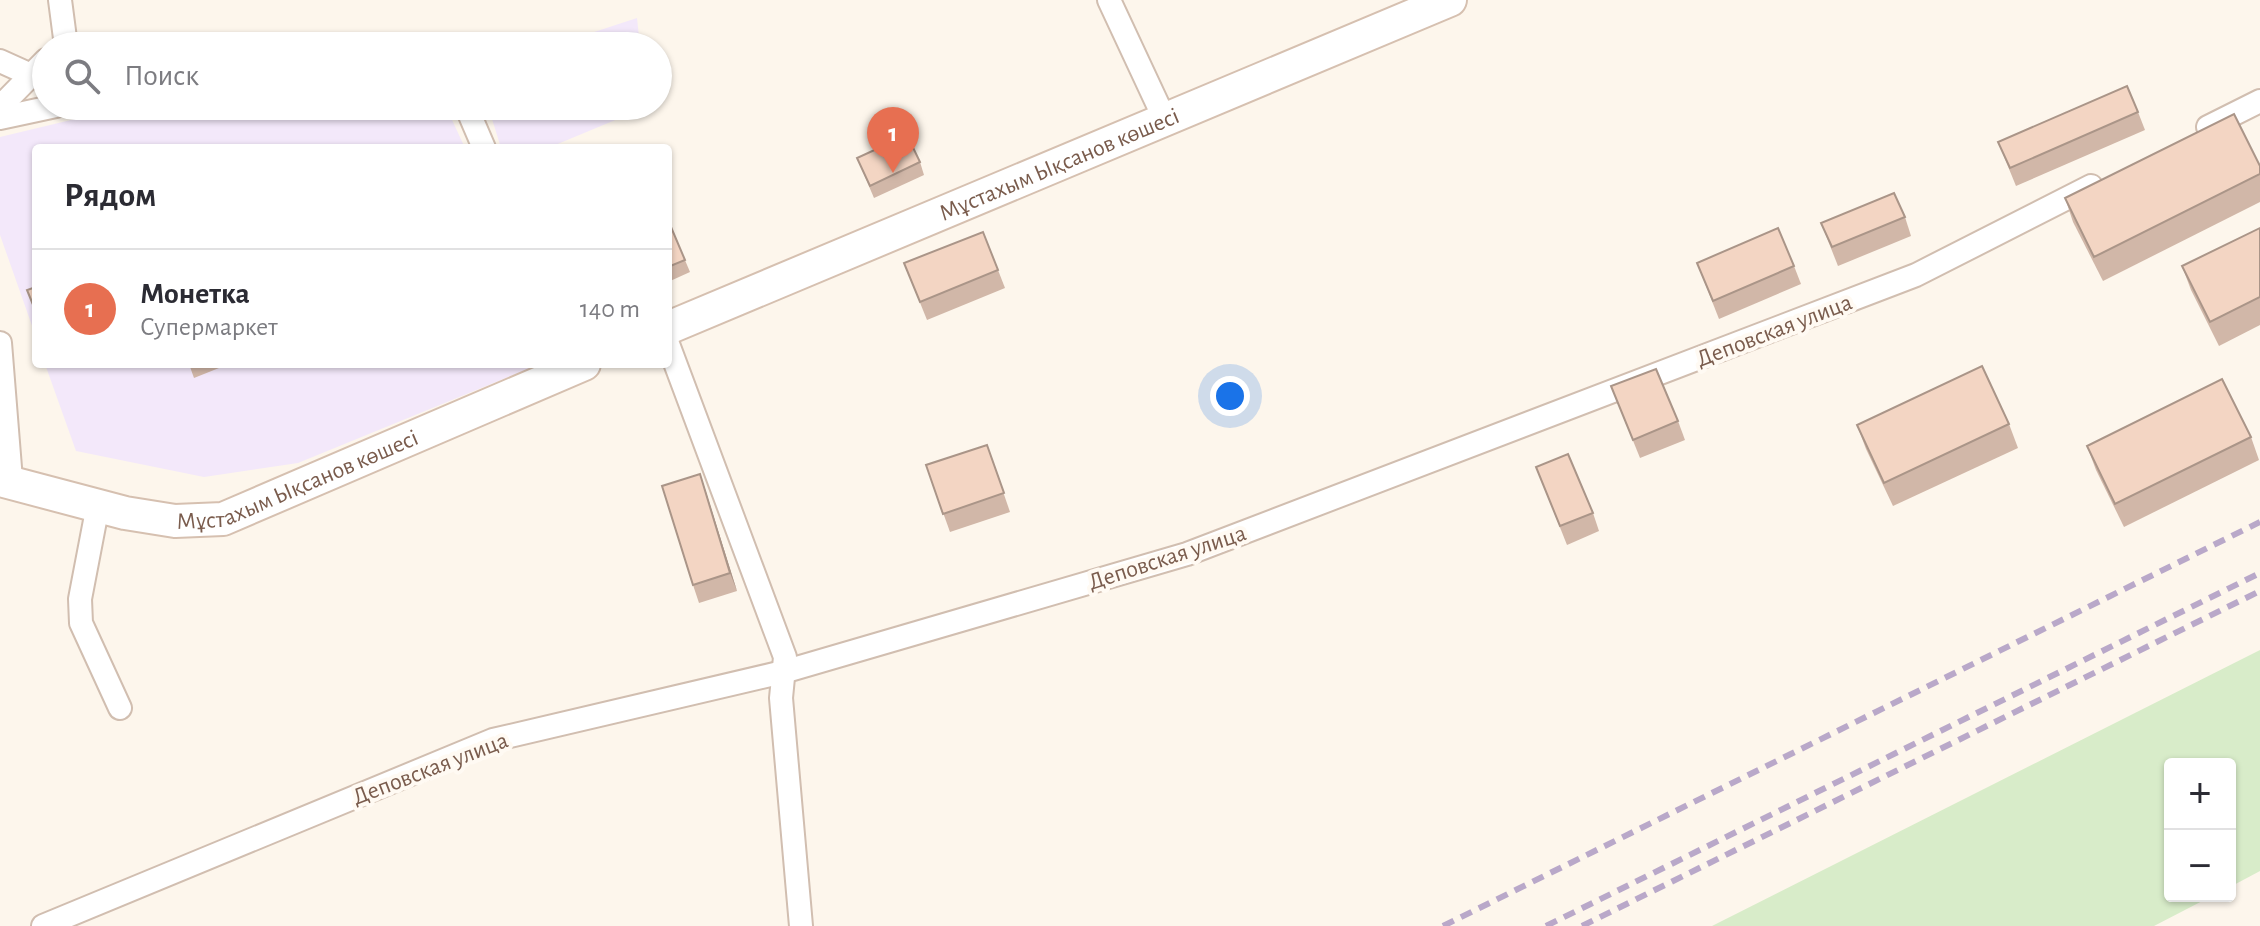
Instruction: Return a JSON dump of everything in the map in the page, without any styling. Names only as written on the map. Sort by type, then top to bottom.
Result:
[{"type":"main road","name":"Мұстахым Ықсанов көшесі","points":[[672,326],[1450,0]]},
{"type":"main road","name":"Мұстахым Ықсанов көшесі","points":[[5,480],[98,505],[175,521],[223,519],[571,368]]},
{"type":"street","points":[[60,0],[62,32]]},
{"type":"street","points":[[1109,0],[1165,120]]},
{"type":"street","points":[[0,61],[32,67]]},
{"type":"street","points":[[0,107],[32,75]]},
{"type":"street","points":[[2191,136],[2260,101]]},
{"type":"street","points":[[0,118],[32,111]]},
{"type":"street","points":[[472,120],[482,144]]},
{"type":"street","name":"Деповская улица","points":[[43,926],[493,740],[783,672],[1187,554],[1916,275],[2109,177]]},
{"type":"street","points":[[0,343],[5,480]]},
{"type":"street","points":[[672,355],[783,650],[781,698],[801,926]]},
{"type":"street","points":[[98,505],[80,599],[81,623],[120,708]]},
{"type":"shaded area","points":[[637,18],[638,32],[594,32]]},
{"type":"shaded area","points":[[71,120],[452,120],[463,144],[32,144],[32,326],[0,235],[0,137]]},
{"type":"shaded area","points":[[492,120],[615,120],[558,144],[500,144]]},
{"type":"shaded area","points":[[46,368],[530,368],[298,463],[204,477],[76,451]]},
{"type":"green space","points":[[2260,650],[2260,871],[2236,884],[2236,758],[2164,758],[2164,902],[2200,902],[2154,926],[1712,926]]},
{"type":"building","points":[[2127,86],[2138,112],[2010,168],[1998,142]]},
{"type":"building","points":[[2234,114],[2260,166],[2260,174],[2094,257],[2065,198]]},
{"type":"building","points":[[907,135],[920,162],[870,186],[857,158]]},
{"type":"building","points":[[1894,193],[1905,217],[1832,247],[1821,223]]},
{"type":"building","points":[[1778,228],[1794,266],[1713,301],[1697,263]]},
{"type":"building","points":[[2260,228],[2260,297],[2210,322],[2182,266]]},
{"type":"building","points":[[672,229],[685,260],[672,265]]},
{"type":"building","points":[[983,232],[998,270],[920,302],[904,263]]},
{"type":"building","points":[[1982,366],[2009,424],[1884,483],[1857,425]]},
{"type":"building","points":[[1656,369],[1678,421],[1633,440],[1611,386]]},
{"type":"building","points":[[2222,379],[2251,437],[2115,504],[2087,446]]},
{"type":"building","points":[[987,445],[1004,493],[943,514],[926,465]]},
{"type":"building","points":[[1568,454],[1593,513],[1560,526],[1536,467]]},
{"type":"building","points":[[700,474],[730,573],[693,585],[662,486]]},
{"type":"railway","points":[[1443,926],[2260,522]]},
{"type":"railway","points":[[1546,926],[2260,573]]},
{"type":"railway","points":[[1582,926],[2260,591]]},
{"type":"place","name":"Монетка","points":[[893,173]]}]
